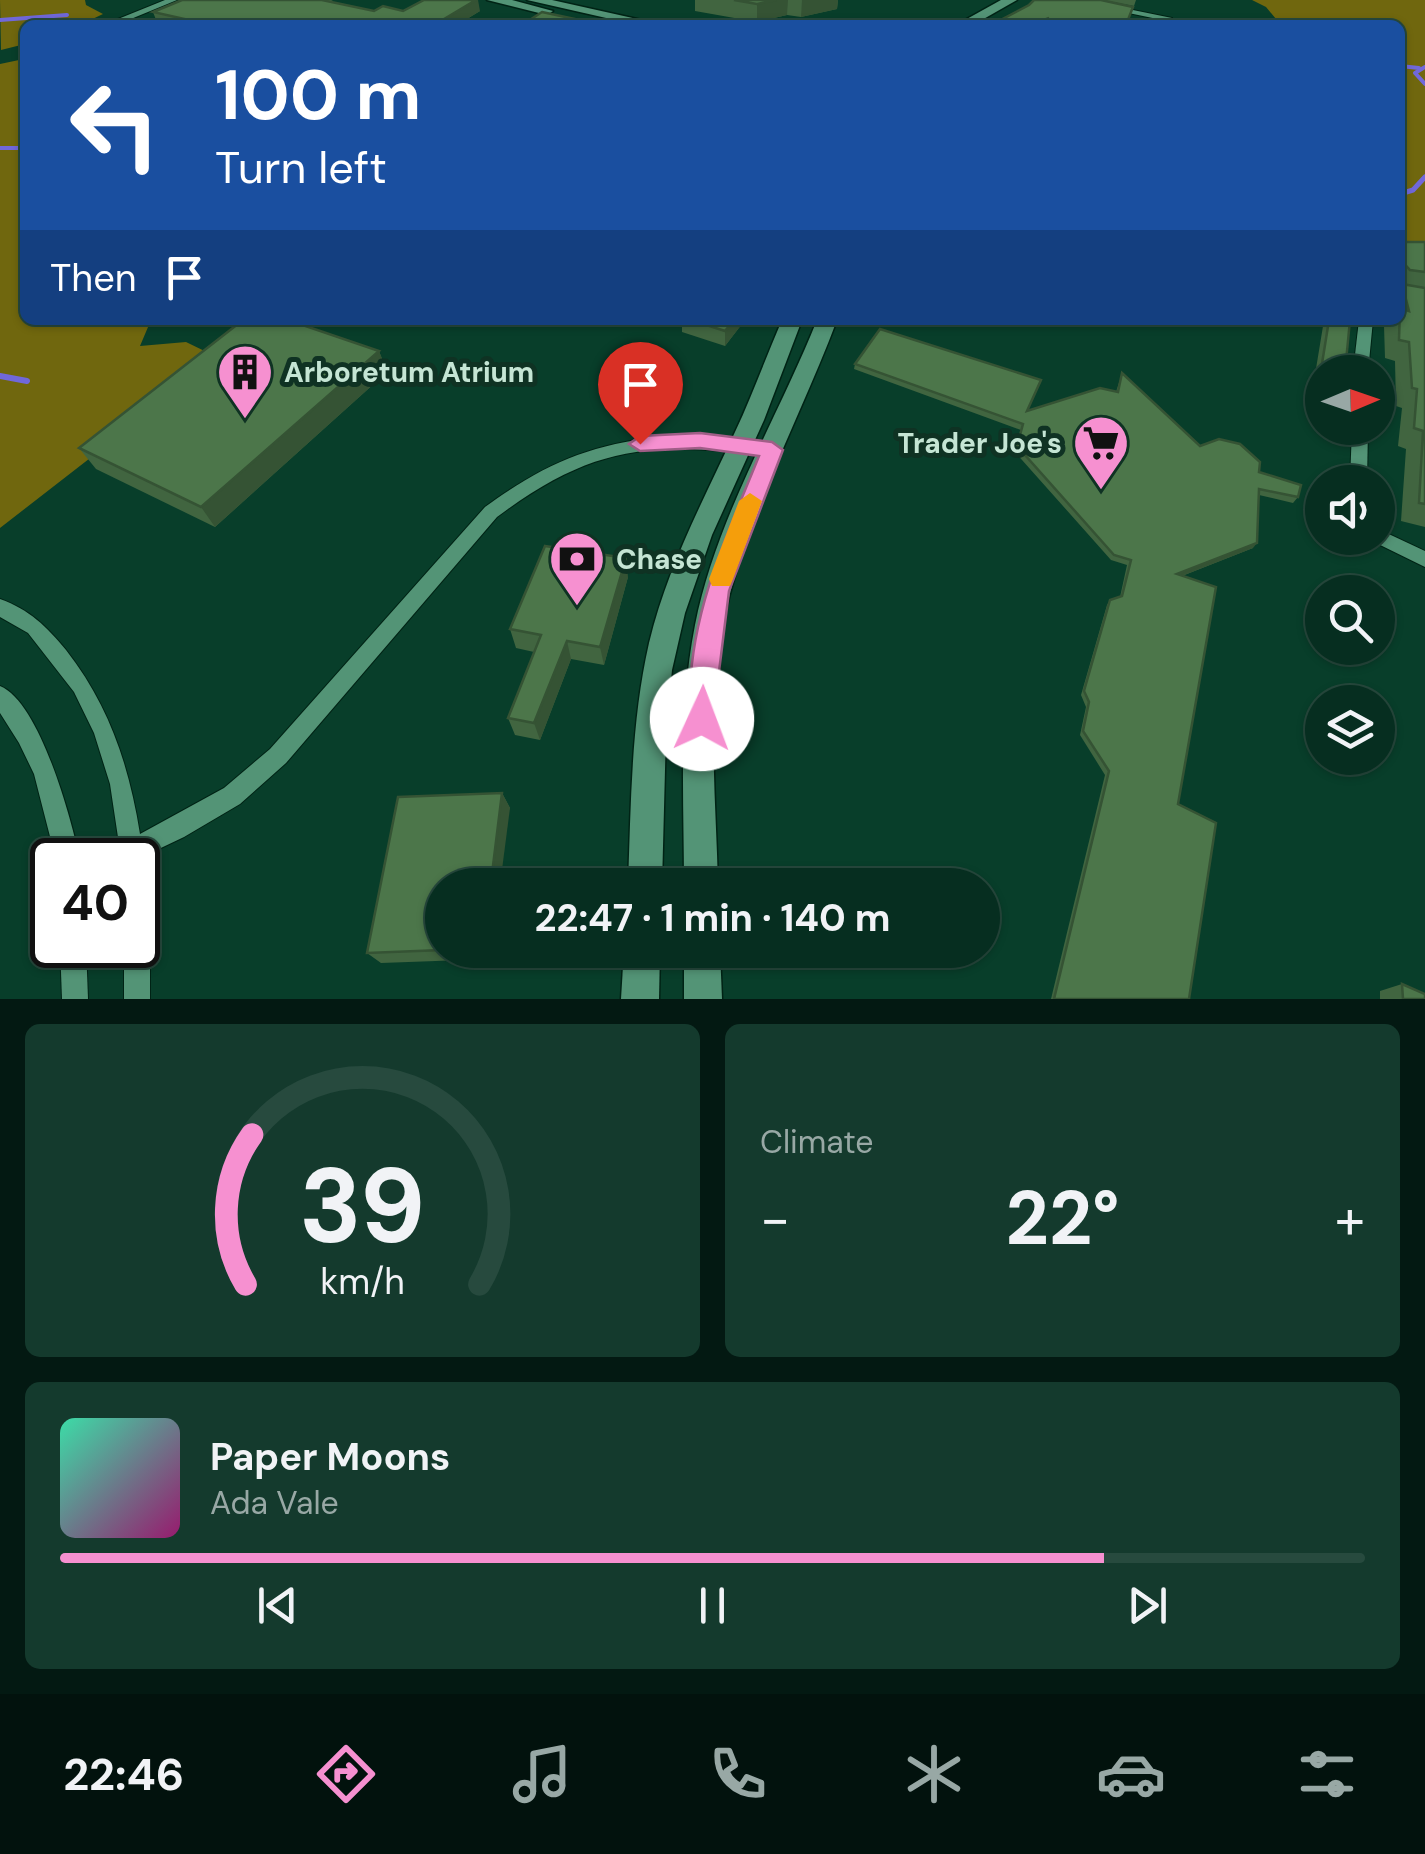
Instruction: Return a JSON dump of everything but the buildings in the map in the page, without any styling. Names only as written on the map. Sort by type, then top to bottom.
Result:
[{"type":"street","points":[[123,19],[173,0]]},
{"type":"street","points":[[493,0],[588,20]]},
{"type":"street","points":[[533,0],[632,20]]},
{"type":"street","points":[[973,20],[1011,0]]},
{"type":"street","points":[[1070,0],[1167,18]]},
{"type":"street","points":[[646,868],[655,690],[663,644],[685,563],[790,325]]},
{"type":"street","points":[[702,868],[704,670],[717,591],[824,325]]},
{"type":"street","points":[[1362,355],[1365,325]]},
{"type":"street","points":[[160,839],[232,796],[278,756],[491,512],[527,482],[617,446],[681,440],[772,450]]},
{"type":"street","points":[[1395,544],[1425,559]]},
{"type":"street","points":[[0,607],[35,627],[81,685],[104,731],[121,784],[130,838]]},
{"type":"street","points":[[0,696],[24,726],[54,788],[64,838]]},
{"type":"street","points":[[74,968],[75,999]]},
{"type":"street","points":[[137,968],[137,999]]},
{"type":"street","points":[[640,999],[641,968]]},
{"type":"street","points":[[702,968],[703,999]]},
{"type":"shaded area","points":[[0,0],[85,0],[86,5],[103,14],[90,20],[20,20],[20,45],[1,50]]},
{"type":"shaded area","points":[[1252,0],[1425,0],[1425,251],[1405,253],[1405,20],[1277,20],[1266,7]]},
{"type":"shaded area","points":[[20,60],[20,325],[149,325],[140,346],[186,342],[219,358],[0,528],[0,64]]},
{"type":"waterway","points":[[0,20],[67,15]]},
{"type":"waterway","points":[[1405,67],[1419,68]]},
{"type":"waterway","points":[[1425,67],[1415,73],[1425,84]]},
{"type":"waterway","points":[[0,148],[20,148]]},
{"type":"waterway","points":[[1405,192],[1425,177]]},
{"type":"waterway","points":[[0,376],[27,381]]},
{"type":"slow traffic","points":[[721,579],[750,501]]},
{"type":"place","name":"Arboretum Atrium","points":[[245,421]]},
{"type":"place","name":"Trader Joe's","points":[[1101,492]]},
{"type":"place","name":"Chase","points":[[577,608]]},
{"type":"route","points":[[640,444],[700,440],[772,450],[717,591],[704,670],[702,719]]}]
